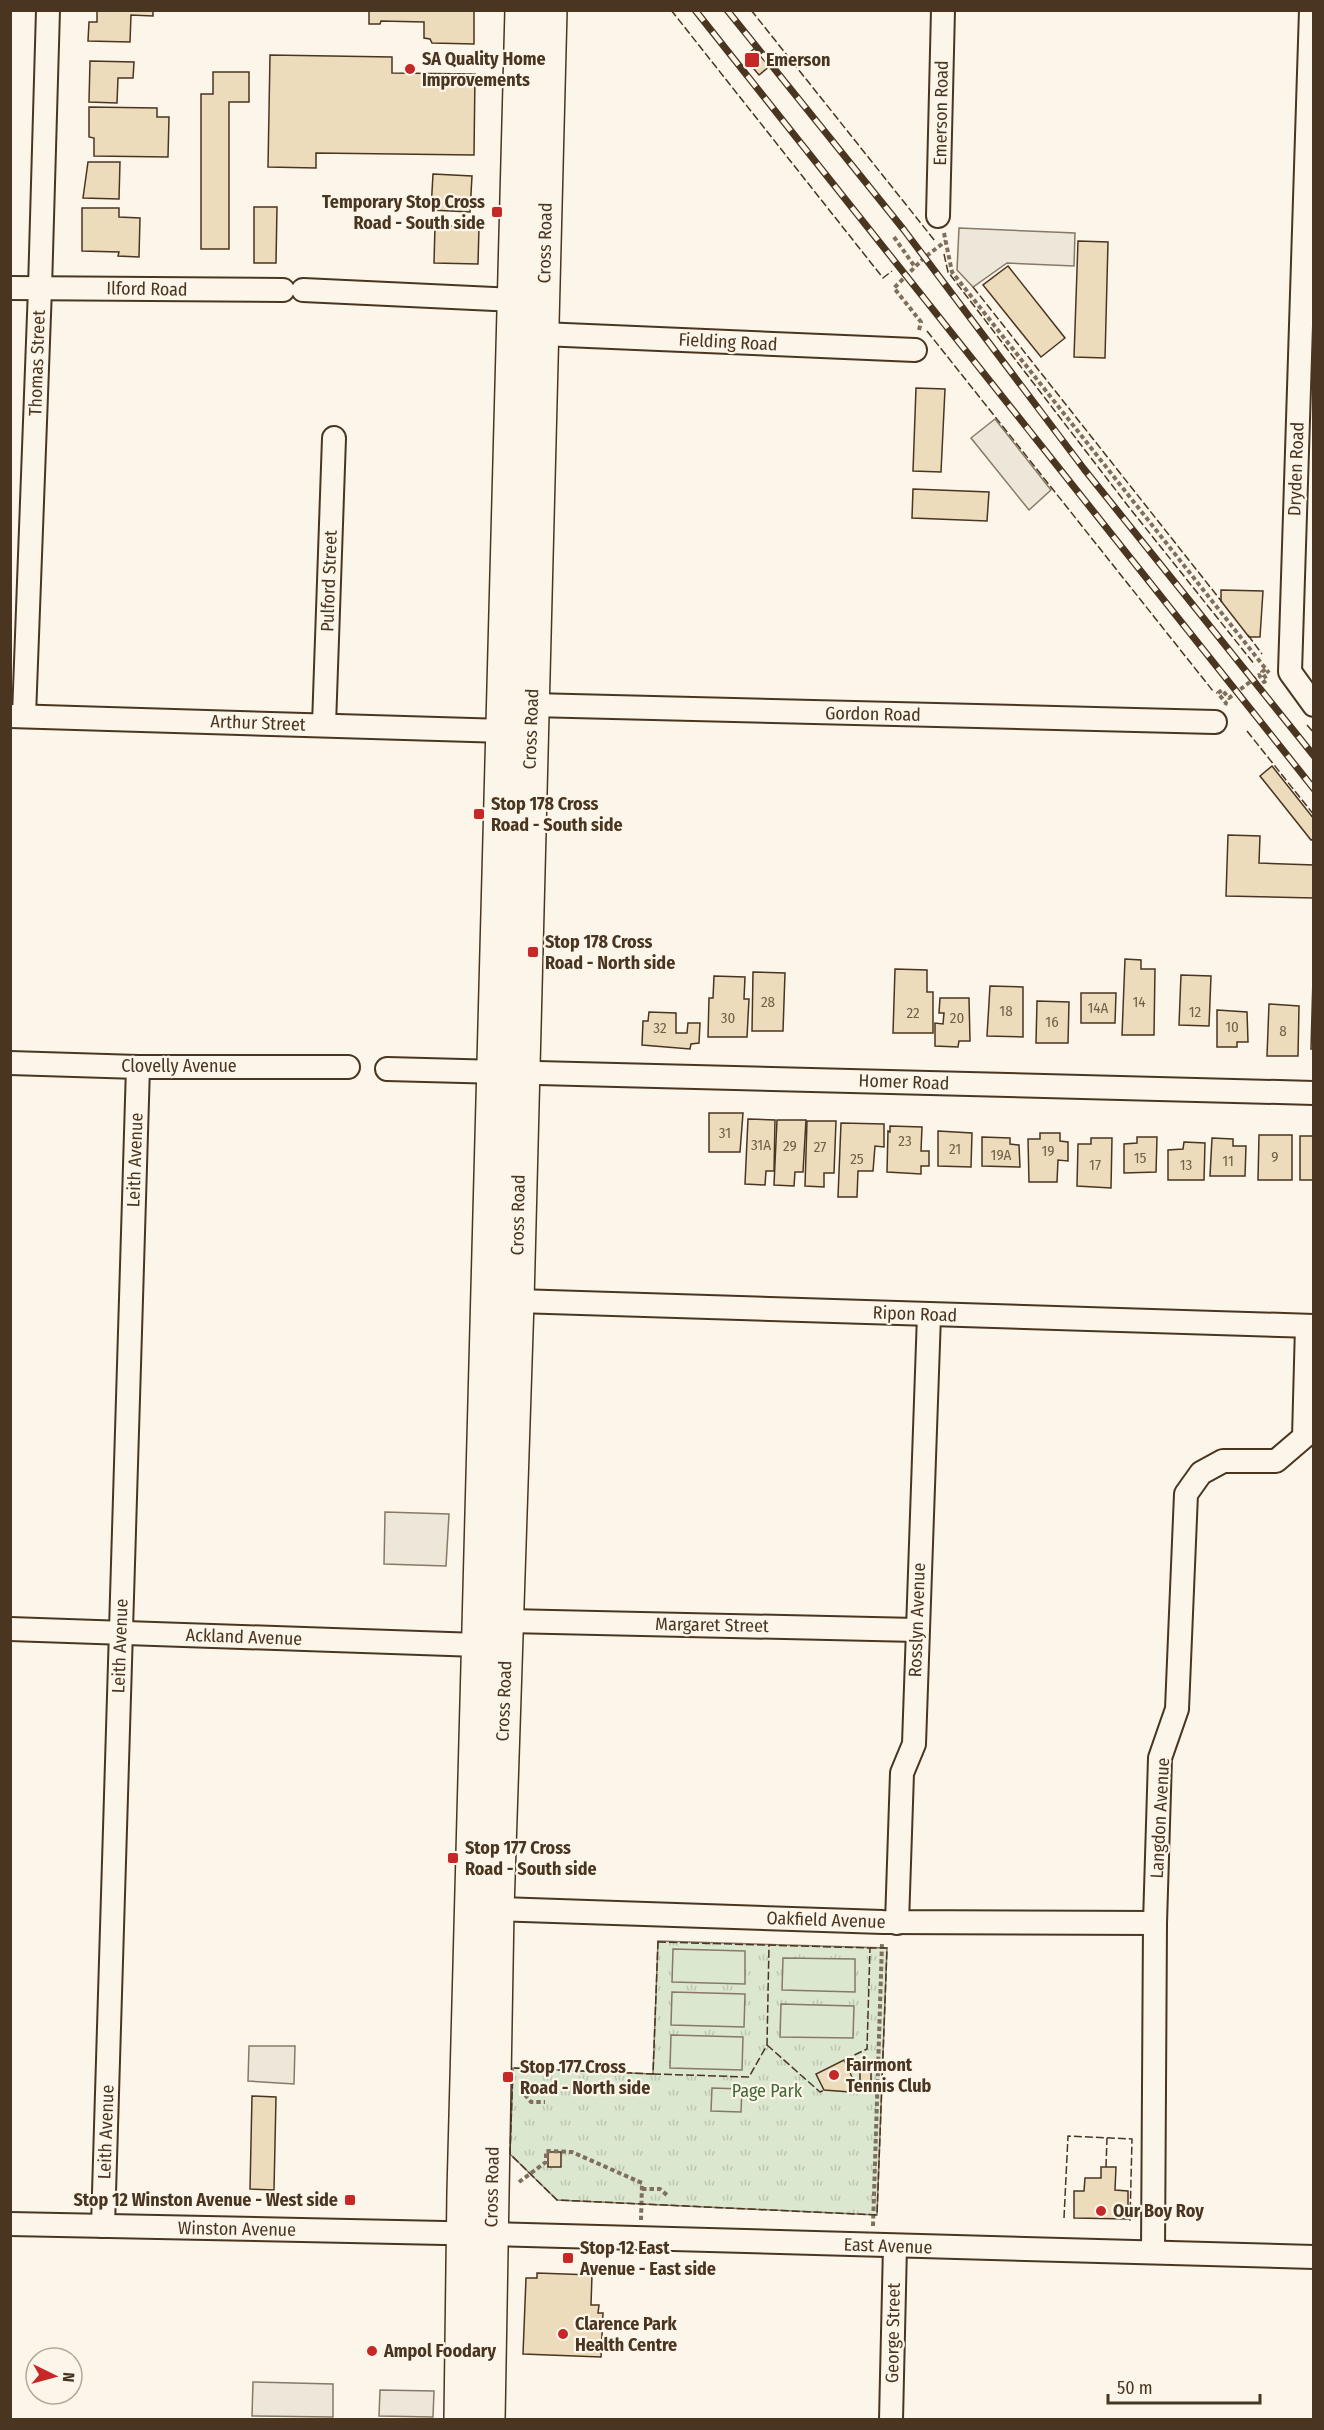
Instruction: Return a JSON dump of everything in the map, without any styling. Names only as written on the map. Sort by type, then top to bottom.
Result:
[{"type":"highway","name":"Cross Road","points":[[484,1908],[507,1621],[502,1300],[508,1071],[505,731],[522,10]]},
{"type":"highway","name":"Cross Road","points":[[508,1071],[532,705],[550,10]]},
{"type":"highway","points":[[516,300],[542,334]]},
{"type":"highway","points":[[505,731],[532,705]]},
{"type":"highway","name":"Cross Road","points":[[488,2420],[478,2234],[484,1908],[478,1645],[502,1300]]},
{"type":"highway","points":[[480,1596],[507,1621],[478,1645],[505,1664]]},
{"type":"highway","name":"Cross Road","points":[[460,2420],[478,2234]]},
{"type":"street","name":"Thomas Street","points":[[17,716],[40,288],[48,10]]},
{"type":"street","name":"Emerson Road","points":[[938,216],[943,10]]},
{"type":"street","name":"Dryden Road","points":[[1311,10],[1290,672],[1314,705]]},
{"type":"street","name":"Ilford Road","points":[[10,288],[293,290],[516,300]]},
{"type":"street","name":"Fielding Road","points":[[542,334],[915,350]]},
{"type":"street","name":"Pulford Street","points":[[324,725],[334,438]]},
{"type":"street","name":"Gordon Road","points":[[532,705],[1215,722]]},
{"type":"street","name":"Arthur Street","points":[[17,716],[505,731]]},
{"type":"street","name":"Clovelly Avenue","points":[[10,1063],[138,1067],[348,1067]]},
{"type":"street","name":"Leith Avenue","points":[[103,2226],[138,1067]]},
{"type":"street","points":[[387,1069],[508,1071]]},
{"type":"street","name":"Homer Road","points":[[508,1071],[1314,1093]]},
{"type":"street","name":"Ripon Road","points":[[502,1300],[1310,1326]]},
{"type":"street","name":"Rosslyn Avenue","points":[[890,1922],[902,1773],[914,1744],[929,1315]]},
{"type":"street","name":"Langdon Avenue","points":[[1153,2252],[1155,1923],[1160,1758],[1177,1709],[1186,1494],[1201,1473],[1222,1461],[1276,1461],[1304,1437],[1310,1326]]},
{"type":"street","name":"Margaret Street","points":[[507,1621],[917,1630]]},
{"type":"street","name":"Ackland Avenue","points":[[10,1629],[478,1645]]},
{"type":"street","name":"Oakfield Avenue","points":[[484,1908],[890,1922],[1155,1923]]},
{"type":"street","name":"Winston Avenue","points":[[10,2224],[478,2234]]},
{"type":"street","name":"East Avenue","points":[[478,2234],[1314,2258]]},
{"type":"street","name":"George Street","points":[[891,2420],[895,2246]]},
{"type":"path","points":[[938,216],[952,272],[1272,677]]},
{"type":"path","points":[[894,237],[915,267]]},
{"type":"path","points":[[915,350],[921,322],[894,288],[946,241]]},
{"type":"path","points":[[1215,722],[1226,703],[1218,693],[1222,690],[1229,698],[1259,675],[1264,682],[1267,680],[1262,672],[1270,665],[1290,664]]},
{"type":"path","points":[[872,2245],[890,1922]]},
{"type":"path","points":[[514,2186],[546,2162],[546,2151],[568,2151],[642,2183],[641,2214]]},
{"type":"path","points":[[642,2189],[660,2189],[667,2195]]},
{"type":"green space","name":"Page Park","points":[[658,1941],[887,1948],[877,2215],[557,2200],[510,2154],[513,2068],[653,2074]]},
{"type":"green space","points":[[673,1949],[745,1951],[745,1984],[672,1982]]},
{"type":"green space","points":[[783,1958],[855,1959],[855,1992],[782,1990]]},
{"type":"green space","points":[[672,1992],[745,1994],[744,2027],[671,2025]]},
{"type":"green space","points":[[781,2004],[854,2006],[853,2038],[780,2037]]},
{"type":"green space","points":[[671,2035],[743,2037],[742,2070],[670,2068]]},
{"type":"green space","points":[[712,2088],[742,2089],[741,2112],[711,2111]]},
{"type":"shaded area","points":[[959,228],[1075,233],[1074,266],[1007,263],[973,287],[957,270]]},
{"type":"shaded area","points":[[995,419],[1051,490],[1029,510],[971,438]]},
{"type":"shaded area","points":[[385,1512],[449,1514],[446,1566],[384,1564]]},
{"type":"shaded area","points":[[249,2046],[295,2046],[294,2084],[248,2081]]},
{"type":"shaded area","points":[[253,2382],[333,2384],[333,2417],[252,2416]]},
{"type":"shaded area","points":[[380,2390],[434,2391],[433,2417],[379,2416]]},
{"type":"building","points":[[97,10],[153,10],[153,16],[131,15],[130,42],[88,41],[89,22],[97,22]]},
{"type":"building","points":[[369,10],[474,10],[474,44],[432,43],[430,39],[424,38],[424,22],[381,21],[380,24],[369,24]]},
{"type":"building","points":[[755,48],[770,66],[759,75],[744,57]]},
{"type":"building","points":[[270,55],[392,57],[392,73],[475,74],[474,155],[316,153],[316,168],[268,167]]},
{"type":"building","points":[[90,61],[134,62],[133,78],[118,78],[117,103],[89,102]]},
{"type":"building","points":[[213,72],[249,72],[249,102],[229,102],[229,249],[201,249],[201,94],[213,94]]},
{"type":"building","points":[[89,107],[157,108],[157,117],[169,117],[168,157],[94,156],[94,138],[89,137]]},
{"type":"building","points":[[88,162],[120,162],[119,199],[83,198]]},
{"type":"building","points":[[433,174],[472,176],[470,212],[431,210]]},
{"type":"building","points":[[254,207],[277,207],[276,263],[254,263]]},
{"type":"building","points":[[82,208],[119,208],[119,217],[140,218],[139,257],[118,256],[119,252],[82,251]]},
{"type":"building","points":[[435,226],[479,227],[478,264],[434,263]]},
{"type":"building","points":[[1078,241],[1108,242],[1105,358],[1074,357]]},
{"type":"building","points":[[1008,266],[1065,338],[1041,357],[983,285]]},
{"type":"building","points":[[916,388],[945,389],[941,472],[913,471]]},
{"type":"building","points":[[913,489],[989,492],[987,521],[912,518]]},
{"type":"building","points":[[1221,590],[1263,591],[1260,637],[1249,637],[1221,601]]},
{"type":"building","points":[[1272,766],[1314,819],[1314,839],[1311,840],[1260,776]]},
{"type":"building","points":[[1228,835],[1260,836],[1259,863],[1314,865],[1314,898],[1226,896]]},
{"type":"building","points":[[1125,959],[1141,960],[1141,969],[1155,969],[1154,1035],[1122,1035]]},
{"type":"building","points":[[895,969],[927,970],[927,992],[933,992],[933,1033],[893,1033]]},
{"type":"building","points":[[753,972],[785,973],[783,1031],[752,1031]]},
{"type":"building","points":[[1181,975],[1211,976],[1209,1026],[1179,1025]]},
{"type":"building","points":[[714,976],[745,977],[744,999],[749,999],[747,1037],[708,1037],[709,998],[713,998]]},
{"type":"building","points":[[1313,978],[1314,1049],[1311,1049]]},
{"type":"building","points":[[990,986],[1023,987],[1023,1037],[987,1036]]},
{"type":"building","points":[[1081,993],[1116,993],[1115,1023],[1081,1023]]},
{"type":"building","points":[[940,998],[969,998],[970,1041],[959,1041],[958,1047],[935,1046],[935,1023],[943,1024],[944,1013],[939,1013]]},
{"type":"building","points":[[1037,1001],[1069,1002],[1068,1043],[1036,1043]]},
{"type":"building","points":[[1269,1004],[1299,1006],[1298,1056],[1267,1056]]},
{"type":"building","points":[[1217,1010],[1247,1012],[1248,1042],[1237,1042],[1237,1047],[1217,1047]]},
{"type":"building","points":[[649,1012],[676,1013],[676,1033],[687,1033],[688,1023],[700,1023],[699,1043],[691,1044],[690,1049],[642,1045],[643,1021],[648,1021]]},
{"type":"building","points":[[709,1113],[743,1113],[740,1152],[709,1152]]},
{"type":"building","points":[[748,1119],[775,1120],[774,1171],[766,1171],[765,1185],[745,1184]]},
{"type":"building","points":[[777,1120],[806,1120],[803,1172],[795,1172],[794,1186],[774,1185]]},
{"type":"building","points":[[807,1121],[836,1121],[834,1173],[824,1173],[824,1187],[805,1186]]},
{"type":"building","points":[[841,1123],[884,1124],[884,1147],[875,1146],[873,1171],[858,1171],[857,1197],[838,1197]]},
{"type":"building","points":[[890,1126],[922,1127],[921,1151],[929,1151],[929,1166],[921,1166],[921,1174],[887,1172]]},
{"type":"building","points":[[938,1131],[972,1133],[971,1167],[938,1166]]},
{"type":"building","points":[[1040,1133],[1060,1133],[1060,1141],[1068,1142],[1068,1161],[1058,1160],[1057,1182],[1029,1182],[1028,1139],[1040,1139]]},
{"type":"building","points":[[1259,1135],[1292,1135],[1292,1180],[1258,1180]]},
{"type":"building","points":[[1300,1136],[1314,1136],[1314,1180],[1300,1180]]},
{"type":"building","points":[[982,1137],[1010,1138],[1010,1144],[1019,1145],[1020,1167],[982,1166]]},
{"type":"building","points":[[1137,1137],[1157,1137],[1156,1172],[1124,1173],[1124,1144],[1137,1143]]},
{"type":"building","points":[[1091,1138],[1112,1138],[1111,1188],[1077,1186],[1078,1144],[1091,1144]]},
{"type":"building","points":[[1212,1138],[1233,1139],[1233,1146],[1246,1146],[1245,1176],[1210,1176]]},
{"type":"building","points":[[1184,1142],[1205,1143],[1204,1180],[1168,1180],[1168,1150],[1183,1149]]},
{"type":"building","name":"Fairmont Tennis Club","points":[[844,2060],[852,2077],[850,2092],[824,2090],[816,2074]]},
{"type":"building","points":[[860,2063],[871,2063],[871,2083],[860,2082]]},
{"type":"building","points":[[252,2096],[276,2097],[274,2190],[250,2189]]},
{"type":"building","points":[[548,2152],[561,2152],[561,2167],[548,2167]]},
{"type":"building","points":[[1101,2167],[1116,2167],[1115,2190],[1128,2191],[1128,2219],[1074,2218],[1074,2191],[1084,2191],[1085,2178],[1101,2178]]},
{"type":"building","name":"Clarence Park Health Centre","points":[[537,2273],[592,2275],[591,2305],[599,2305],[598,2313],[603,2313],[601,2357],[523,2354],[526,2278],[537,2278]]},
{"type":"railway","points":[[695,10],[1314,789]]},
{"type":"railway","points":[[727,10],[904,230],[1084,469],[1314,756]]},
{"type":"fence","points":[[671,10],[883,278],[892,271]]},
{"type":"fence","points":[[751,10],[935,241]]},
{"type":"fence","points":[[944,254],[948,272],[1128,506],[1255,665]]},
{"type":"fence","points":[[973,287],[1222,602]]},
{"type":"fence","points":[[927,331],[1213,691]]},
{"type":"fence","points":[[1248,635],[1262,654]]},
{"type":"fence","points":[[1307,725],[1314,733]]},
{"type":"fence","points":[[1247,731],[1314,815]]},
{"type":"fence","points":[[658,1941],[653,2074],[513,2068],[510,2154],[557,2200],[877,2215],[887,1948],[870,1948]]},
{"type":"fence","points":[[658,1942],[870,1948],[867,2049],[844,2060]]},
{"type":"fence","points":[[653,2074],[749,2077],[767,2045],[769,1945]]},
{"type":"fence","points":[[767,2045],[820,2092],[824,2090]]},
{"type":"fence","points":[[1064,2218],[1068,2136],[1132,2139],[1130,2221]]},
{"type":"fence","points":[[1106,2167],[1107,2138]]},
{"type":"place","name":"Emerson","points":[[752,60]]},
{"type":"place","name":"SA Quality Home Improvements","points":[[410,69]]},
{"type":"place","name":"Temporary Stop Cross Road - South side","points":[[497,212]]},
{"type":"place","name":"Stop 178 Cross Road - South side","points":[[479,814]]},
{"type":"place","name":"Stop 178 Cross Road - North side","points":[[533,952]]},
{"type":"place","name":"Stop 177 Cross Road - South side","points":[[453,1858]]},
{"type":"place","name":"Fairmont Tennis Club","points":[[834,2075]]},
{"type":"place","name":"Stop 177 Cross Road - North side","points":[[508,2077]]},
{"type":"place","name":"Stop 12 Winston Avenue - West side","points":[[350,2200]]},
{"type":"place","name":"Our Boy Roy","points":[[1101,2211]]},
{"type":"place","name":"Stop 12 East Avenue - East side","points":[[568,2258]]},
{"type":"place","name":"Clarence Park Health Centre","points":[[563,2334]]},
{"type":"place","name":"Ampol Foodary","points":[[372,2351]]}]
